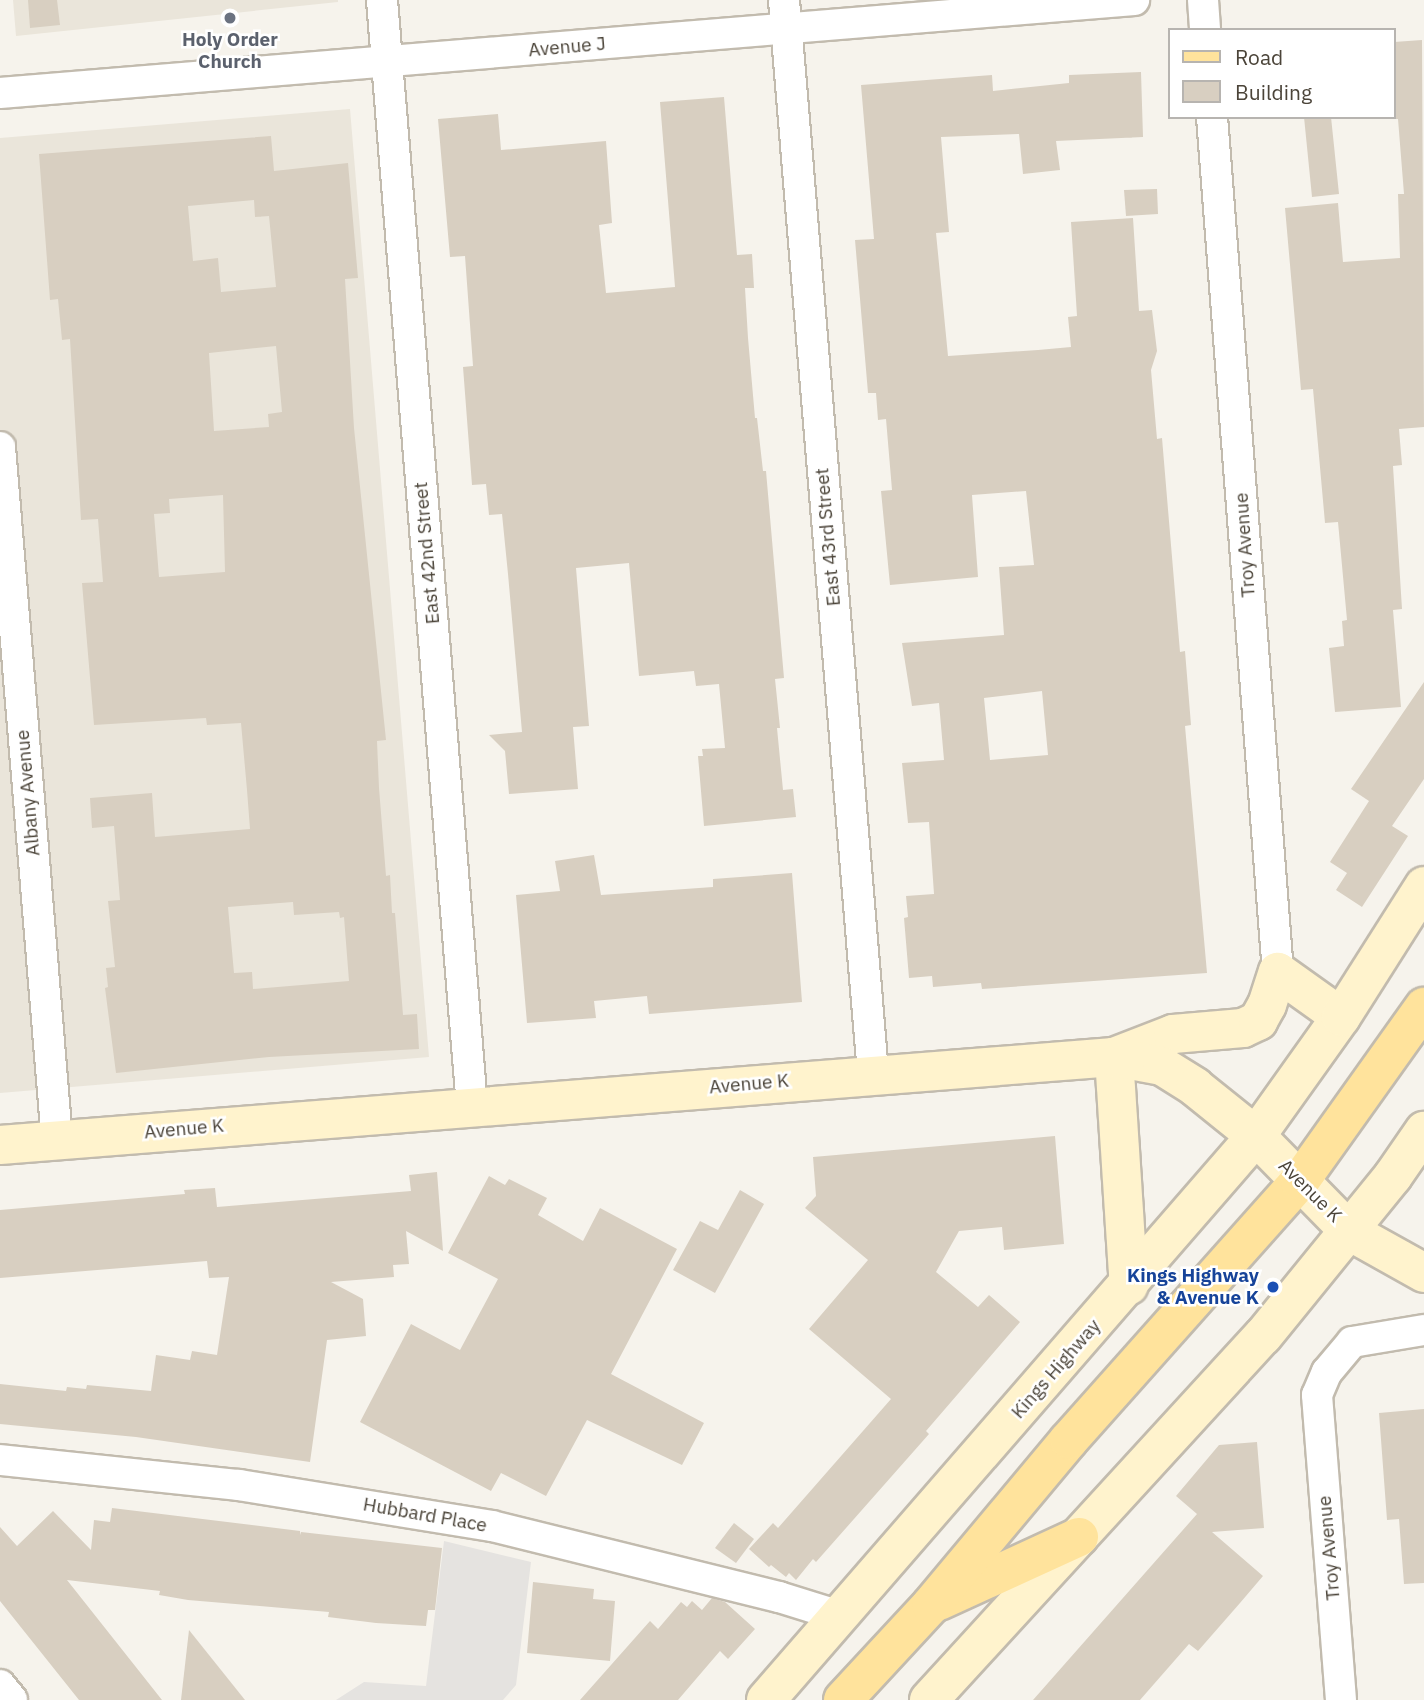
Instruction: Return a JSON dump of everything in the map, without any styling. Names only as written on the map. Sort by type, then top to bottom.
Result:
[{"type":"main road","points":[[843,1700],[931,1605],[1069,1440],[1300,1181],[1424,1007]]},
{"type":"main road","points":[[931,1605],[1079,1537]]},
{"type":"street","name":"East 42nd Street","points":[[382,0],[472,1106]]},
{"type":"street","name":"Avenue J","points":[[0,93],[387,61],[785,14],[1134,0]]},
{"type":"street","points":[[1203,0],[1205,28]]},
{"type":"street","name":"East 43rd Street","points":[[785,14],[873,1074]]},
{"type":"street","name":"Troy Avenue","points":[[1212,119],[1278,972]]},
{"type":"street","name":"Albany Avenue","points":[[0,447],[57,1140]]},
{"type":"street","name":"Kings Highway","points":[[766,1700],[1129,1286],[1256,1136],[1341,1017],[1424,886]]},
{"type":"street","points":[[1129,1286],[1114,1057],[1173,1034],[1242,1028],[1258,1021],[1267,1005],[1278,972],[1341,1017]]},
{"type":"street","name":"Avenue K","points":[[0,1144],[1114,1057],[1162,1066],[1195,1087],[1256,1136],[1349,1231],[1424,1273]]},
{"type":"street","points":[[929,1700],[1263,1336],[1349,1231],[1424,1131]]},
{"type":"street","name":"Troy Avenue","points":[[1341,1700],[1317,1395],[1326,1372],[1352,1342],[1424,1330]]},
{"type":"street","name":"Hubbard Place","points":[[0,1460],[239,1485],[492,1526],[779,1597],[841,1616]]},
{"type":"street","points":[[0,1685],[12,1700]]},
{"type":"shaded area","points":[[13,0],[338,0],[338,2],[16,36]]},
{"type":"shaded area","points":[[350,109],[429,1057],[0,1093],[0,138]]},
{"type":"shaded area","points":[[444,1541],[531,1562],[516,1685],[503,1700],[336,1700],[364,1682],[426,1686]]},
{"type":"building","points":[[28,0],[57,0],[60,25],[30,28]]},
{"type":"building","points":[[1422,40],[1424,427],[1399,429],[1402,465],[1393,466],[1402,609],[1393,610],[1401,707],[1335,712],[1329,648],[1344,646],[1342,621],[1347,620],[1338,522],[1325,523],[1313,389],[1301,390],[1285,208],[1338,203],[1343,262],[1400,258],[1398,194],[1404,194],[1396,119],[1396,42]]},
{"type":"building","points":[[1141,72],[1143,137],[1056,141],[1060,170],[1023,174],[1019,134],[941,137],[949,232],[936,233],[948,356],[1071,347],[1068,317],[1077,316],[1071,222],[1133,218],[1139,311],[1152,310],[1157,351],[1151,370],[1157,439],[1162,438],[1180,652],[1185,651],[1191,725],[1185,726],[1207,973],[982,989],[981,983],[933,987],[932,976],[909,978],[904,918],[908,917],[906,896],[934,894],[929,822],[908,823],[902,763],[944,760],[939,703],[912,706],[902,643],[1004,635],[999,567],[1034,565],[1026,491],[972,495],[978,577],[890,585],[881,491],[892,490],[886,419],[878,420],[876,393],[868,393],[855,240],[874,239],[861,85],[992,75],[993,91],[1069,83],[1069,75]],"holes":[[[1042,691],[1048,755],[990,760],[984,698]]]},
{"type":"building","points":[[724,97],[737,255],[752,254],[754,288],[745,288],[748,338],[755,418],[763,471],[766,471],[784,678],[775,679],[780,728],[777,728],[783,790],[793,789],[796,817],[704,826],[698,756],[703,756],[702,749],[725,748],[719,684],[696,686],[694,671],[639,676],[629,563],[576,568],[589,726],[573,727],[578,789],[509,794],[505,751],[489,735],[522,732],[502,514],[489,515],[486,484],[472,485],[463,367],[473,366],[465,256],[450,257],[438,119],[498,114],[501,150],[606,141],[612,223],[599,225],[606,293],[675,287],[660,102]]},
{"type":"building","points":[[1304,119],[1331,119],[1339,194],[1312,197]]},
{"type":"building","points":[[271,136],[274,171],[348,163],[358,278],[345,279],[354,428],[386,740],[377,741],[386,876],[390,875],[392,913],[395,913],[403,1015],[417,1014],[419,1049],[269,1057],[116,1073],[105,988],[108,987],[106,968],[115,967],[108,901],[120,900],[114,826],[92,828],[90,798],[152,793],[155,837],[250,829],[247,790],[241,723],[207,725],[206,718],[94,725],[82,583],[103,582],[98,519],[81,520],[70,339],[62,340],[58,299],[50,300],[39,154]],"holes":[[[254,200],[255,217],[269,216],[276,287],[221,292],[218,258],[193,261],[188,206]],[[276,346],[282,412],[268,414],[269,427],[214,431],[209,353]],[[223,495],[225,572],[159,577],[154,514],[170,513],[169,499]],[[293,902],[294,915],[339,912],[340,918],[344,917],[349,981],[253,989],[252,972],[234,973],[228,907]]]},
{"type":"building","points":[[1157,189],[1158,214],[1126,216],[1124,190]]},
{"type":"building","points":[[1424,682],[1424,779],[1392,826],[1408,836],[1362,907],[1336,890],[1347,873],[1330,862],[1369,801],[1351,789]]},
{"type":"building","points":[[594,855],[601,895],[713,887],[713,879],[792,873],[802,1002],[649,1014],[647,996],[594,1001],[596,1018],[527,1023],[516,895],[560,891],[555,861]]},
{"type":"building","points":[[1055,1136],[1064,1244],[1004,1250],[1002,1227],[959,1231],[936,1272],[978,1307],[989,1295],[1020,1322],[926,1431],[929,1434],[816,1562],[813,1559],[796,1580],[789,1573],[786,1577],[771,1565],[769,1567],[749,1549],[773,1523],[778,1528],[891,1399],[809,1329],[868,1260],[805,1208],[816,1196],[813,1157]]},
{"type":"building","points":[[437,1172],[443,1251],[406,1231],[409,1264],[393,1265],[394,1277],[331,1282],[363,1299],[366,1336],[327,1340],[310,1462],[136,1437],[0,1424],[0,1384],[66,1391],[67,1387],[86,1389],[87,1385],[151,1391],[156,1355],[190,1360],[192,1351],[217,1355],[229,1277],[209,1278],[207,1261],[0,1278],[0,1210],[185,1194],[184,1190],[215,1188],[217,1207],[411,1191],[409,1175]]},
{"type":"building","points":[[489,1176],[505,1185],[509,1179],[547,1198],[538,1215],[583,1241],[600,1208],[677,1249],[611,1374],[704,1423],[682,1465],[587,1420],[546,1496],[501,1473],[491,1491],[360,1422],[411,1324],[460,1350],[498,1279],[448,1253]]},
{"type":"building","points":[[740,1190],[764,1204],[715,1293],[673,1270],[700,1221],[718,1230]]},
{"type":"building","points":[[1424,1409],[1424,1583],[1404,1584],[1399,1519],[1387,1520],[1379,1413]]},
{"type":"building","points":[[1257,1442],[1264,1528],[1212,1532],[1263,1576],[1240,1603],[1198,1651],[1189,1644],[1140,1700],[1033,1700],[1197,1514],[1176,1496],[1219,1445]]},
{"type":"building","points":[[112,1508],[300,1531],[300,1535],[301,1532],[442,1548],[435,1610],[428,1610],[426,1626],[376,1623],[328,1617],[329,1612],[188,1600],[159,1595],[160,1591],[67,1580],[162,1700],[79,1700],[0,1601],[0,1527],[17,1546],[53,1511],[91,1550],[94,1520],[110,1522]]},
{"type":"building","points":[[734,1523],[754,1539],[736,1563],[715,1548]]},
{"type":"building","points":[[533,1582],[594,1589],[593,1599],[615,1601],[610,1661],[527,1653]]},
{"type":"building","points":[[712,1598],[725,1602],[755,1629],[728,1659],[720,1651],[678,1700],[580,1700],[650,1621],[658,1629],[681,1602],[687,1607],[692,1601],[702,1610]]},
{"type":"building","points":[[189,1630],[245,1700],[181,1700]]},
{"type":"place","name":"Holy Order Church","points":[[230,18]]},
{"type":"place","name":"Kings Highway & Avenue K","points":[[1273,1287]]}]
